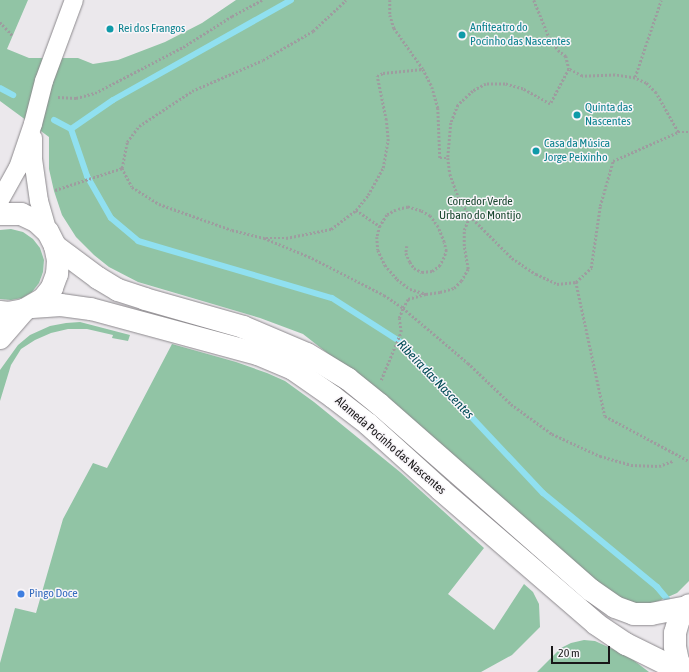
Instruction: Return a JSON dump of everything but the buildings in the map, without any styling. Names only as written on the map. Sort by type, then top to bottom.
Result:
[{"type":"main road","name":"Alameda Pocinho das Nascentes","points":[[0,214],[21,214],[36,221],[52,239],[98,278],[118,290],[243,328],[307,354],[348,379],[591,590],[615,607],[634,614],[651,614],[688,606]]},
{"type":"main road","points":[[0,338],[28,309],[43,299],[52,288],[57,274],[58,260],[52,239]]},
{"type":"main road","name":"Alameda Pocinho das Nascentes","points":[[0,312],[9,313],[61,305],[91,309],[258,354],[293,369],[368,424],[441,490],[596,624],[626,644],[684,672]]},
{"type":"main road","points":[[684,672],[678,661],[674,647],[675,633],[679,619],[688,606]]},
{"type":"street","points":[[0,200],[18,168],[33,124],[44,81],[74,0]]},
{"type":"street","points":[[33,124],[33,159],[39,201],[52,239]]},
{"type":"path","points":[[55,97],[76,98],[95,93],[183,47],[232,16],[262,0]]},
{"type":"path","points":[[346,0],[313,31],[263,60],[192,92],[139,126],[127,142],[122,168],[132,187],[159,204],[232,230],[264,238],[312,258],[384,295],[403,308],[468,362],[511,404],[552,434],[600,456],[631,465],[659,466],[673,462]]},
{"type":"path","points":[[390,0],[390,15],[394,28],[423,69],[432,87],[438,108],[440,158],[448,158]]},
{"type":"path","points":[[534,0],[549,37],[558,50],[566,56],[569,69],[550,104],[523,89],[505,84],[486,84],[473,91],[458,105],[451,123],[448,158],[450,174],[460,201],[470,216],[512,258],[536,274],[557,284],[576,282],[591,268],[600,206],[613,160],[678,132],[689,132]]},
{"type":"path","points":[[635,78],[661,0]]},
{"type":"path","points":[[0,22],[12,35]]},
{"type":"path","points":[[264,238],[286,238],[331,228],[356,210],[368,194],[383,168],[388,141],[386,120],[377,76],[383,73],[423,69]]},
{"type":"path","points":[[569,69],[582,76],[615,75],[635,78],[646,83],[656,93],[678,132]]},
{"type":"path","points":[[77,183],[122,168]]},
{"type":"path","points":[[408,246],[406,253],[410,262],[414,268],[422,272],[432,271],[439,266],[446,252],[438,227],[430,216],[421,210],[408,207],[396,210],[387,215],[380,226],[377,236],[378,250],[385,265],[397,279],[410,289],[426,294]]},
{"type":"path","points":[[356,210],[380,226]]},
{"type":"path","points":[[380,385],[392,350],[401,332],[399,318],[408,299],[454,288],[461,281],[468,269],[464,246],[464,230],[470,216]]},
{"type":"path","points":[[576,282],[605,416],[689,461]]},
{"type":"green space","name":"Corredor Verde Urbano do Montijo","points":[[0,0],[28,0],[7,49],[29,58],[78,58],[93,64],[118,60],[165,42],[202,23],[236,0],[689,0],[689,581],[677,593],[654,603],[641,604],[626,602],[613,597],[377,392],[303,334],[260,318],[138,282],[109,267],[94,255],[76,237],[62,215],[49,169],[49,137],[0,101]]},
{"type":"green space","points":[[11,229],[23,232],[33,239],[40,248],[44,260],[43,272],[39,283],[32,292],[22,298],[11,300],[0,299],[0,230]]},
{"type":"green space","points":[[80,322],[130,335],[128,341],[112,338],[113,335],[87,329],[68,329],[51,333],[35,340],[21,349],[11,365],[0,401],[0,370],[18,345],[30,335],[50,326]]},
{"type":"green space","points":[[172,344],[236,362],[267,373],[285,381],[314,402],[400,472],[484,548],[448,594],[494,630],[524,584],[533,592],[539,604],[540,627],[512,655],[481,672],[0,672],[0,663],[15,608],[36,613],[63,519],[93,463],[107,468]]},
{"type":"green space","points":[[584,640],[595,641],[628,656],[649,672],[537,672],[561,648],[571,643]]},
{"type":"waterway","points":[[71,129],[113,100],[291,0]]},
{"type":"waterway","name":"Ribeira das Nascentes","points":[[0,88],[13,95]]},
{"type":"waterway","name":"Ribeira das Nascentes","points":[[54,120],[71,129],[87,176],[111,218],[138,241],[332,298],[402,343],[543,493],[657,587],[667,599]]},
{"type":"place","name":"Rei dos Frangos","points":[[110,29]]},
{"type":"place","name":"Anfiteatro do Pocinho das Nascentes","points":[[462,35]]},
{"type":"place","name":"Quinta das Nascentes","points":[[577,115]]},
{"type":"place","name":"Casa da Música Jorge Peixinho","points":[[536,151]]},
{"type":"place","name":"Pingo Doce","points":[[21,594]]}]
